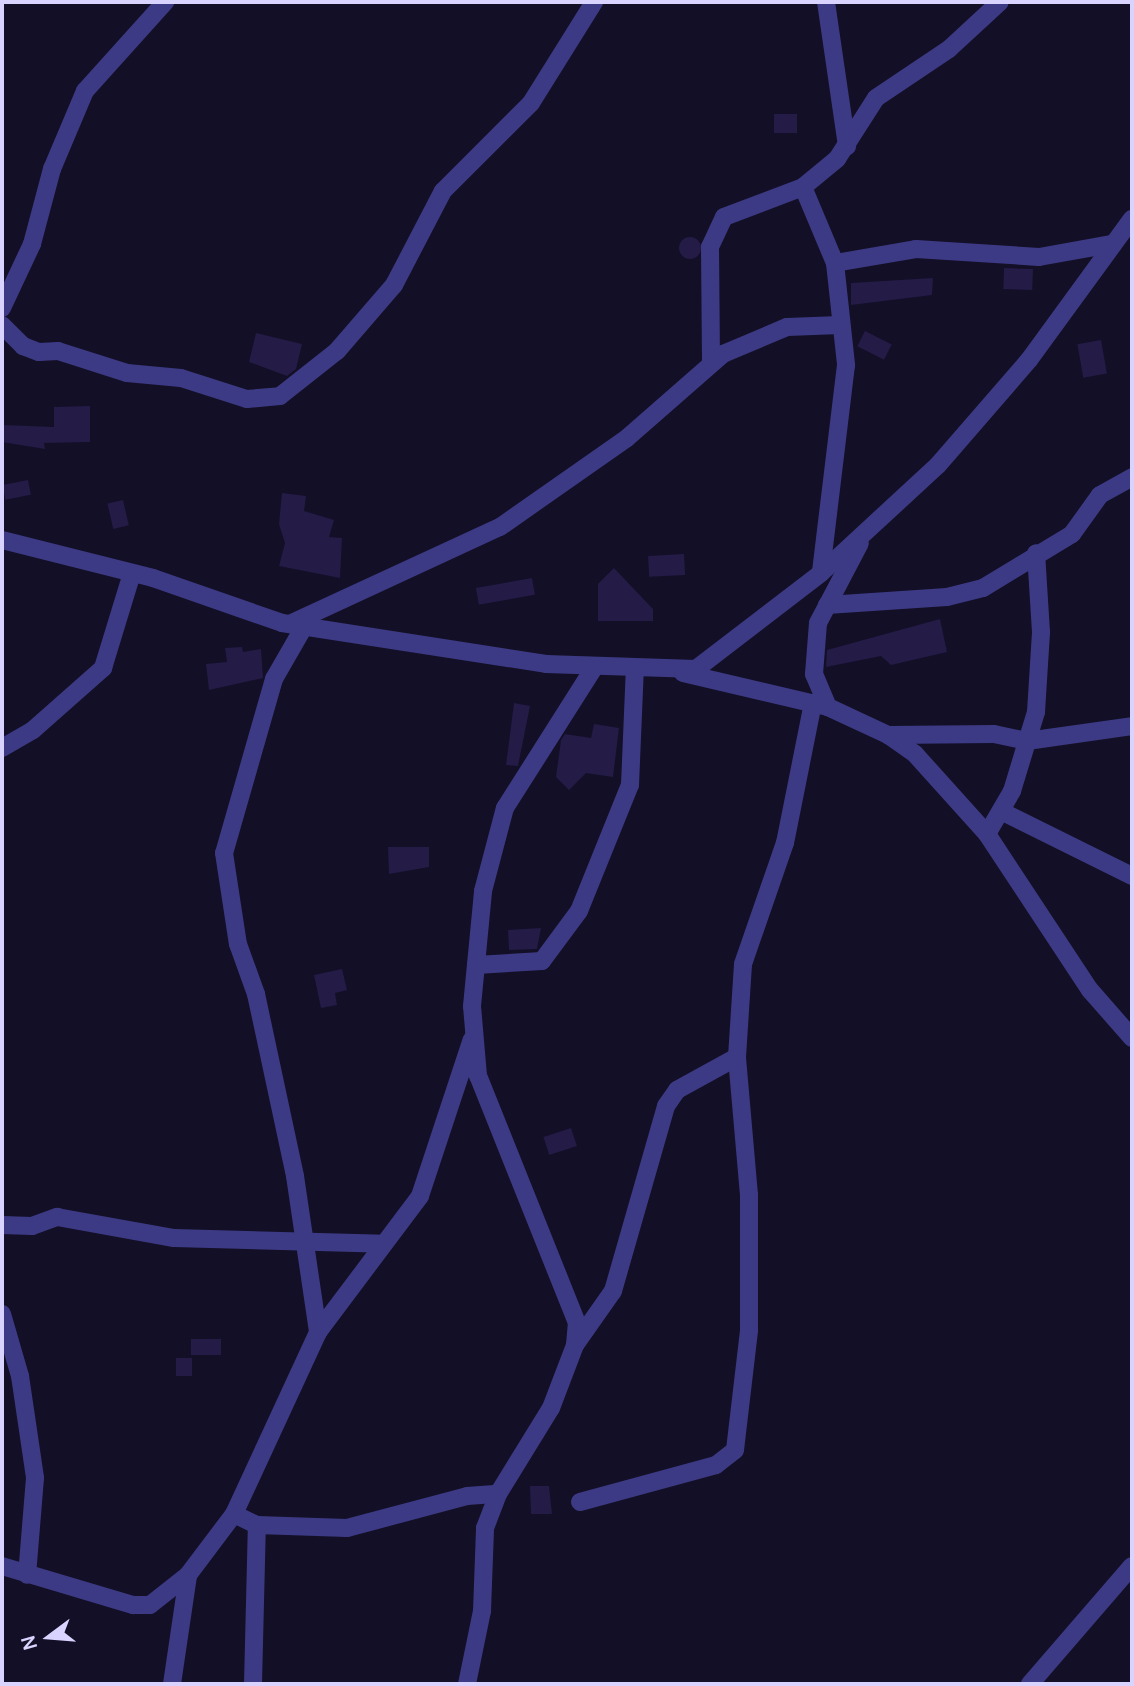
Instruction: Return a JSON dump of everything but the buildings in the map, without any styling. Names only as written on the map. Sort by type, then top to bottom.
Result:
[{"type":"street","points":[[2,308],[32,244],[52,169],[85,91],[164,2]]},
{"type":"street","points":[[2,325],[23,346],[39,352],[58,351],[127,373],[181,378],[247,399],[279,397],[329,359],[394,285],[443,191],[531,103],[594,2]]},
{"type":"street","points":[[826,2],[847,146]]},
{"type":"street","points":[[711,362],[710,247],[717,229],[737,208],[803,187],[847,146],[876,98],[949,49],[1000,2]]},
{"type":"street","points":[[803,187],[815,205],[835,262],[845,403],[821,573]]},
{"type":"street","points":[[680,673],[712,661],[821,573],[970,430],[1029,360],[1132,218]]},
{"type":"street","points":[[835,262],[916,248],[1040,257],[1111,244]]},
{"type":"street","points":[[318,1332],[283,1117],[256,994],[238,944],[224,853],[274,679],[297,625],[500,527],[626,438],[711,362],[787,327],[840,325]]},
{"type":"street","points":[[827,605],[966,595],[1072,534],[1100,495],[1132,477]]},
{"type":"street","points":[[580,1502],[716,1465],[734,1450],[749,1330],[748,1195],[737,1057],[743,964],[785,843],[820,705],[813,652],[827,605],[869,528]]},
{"type":"street","points":[[2,540],[132,573],[297,625],[505,659],[680,673],[820,705],[888,735],[944,782],[987,834],[1090,990],[1132,1038]]},
{"type":"street","points":[[987,834],[1003,812],[1027,741],[1040,678],[1036,553]]},
{"type":"street","points":[[2,748],[33,730],[103,668],[132,573]]},
{"type":"street","points":[[2,1566],[133,1605],[150,1605],[188,1575],[234,1514],[318,1332],[420,1196],[432,1169],[472,1037],[483,891],[505,808],[596,666]]},
{"type":"street","points":[[476,965],[542,961],[573,922],[630,785],[635,668]]},
{"type":"street","points":[[888,735],[994,734],[1027,741],[1132,726]]},
{"type":"street","points":[[1003,812],[1132,876]]},
{"type":"street","points":[[472,1037],[490,1114],[570,1301],[575,1345]]},
{"type":"street","points":[[467,1684],[482,1611],[480,1553],[498,1494],[551,1408],[575,1345],[613,1292],[666,1106],[677,1090],[737,1057]]},
{"type":"street","points":[[2,1226],[32,1226],[57,1217],[174,1238],[383,1244]]},
{"type":"street","points":[[2,1314],[20,1376],[35,1478],[27,1575]]},
{"type":"street","points":[[234,1514],[257,1525],[347,1528],[467,1496],[498,1494]]},
{"type":"street","points":[[253,1684],[257,1525]]},
{"type":"street","points":[[1030,1684],[1132,1566]]},
{"type":"street","points":[[172,1684],[188,1575]]}]
